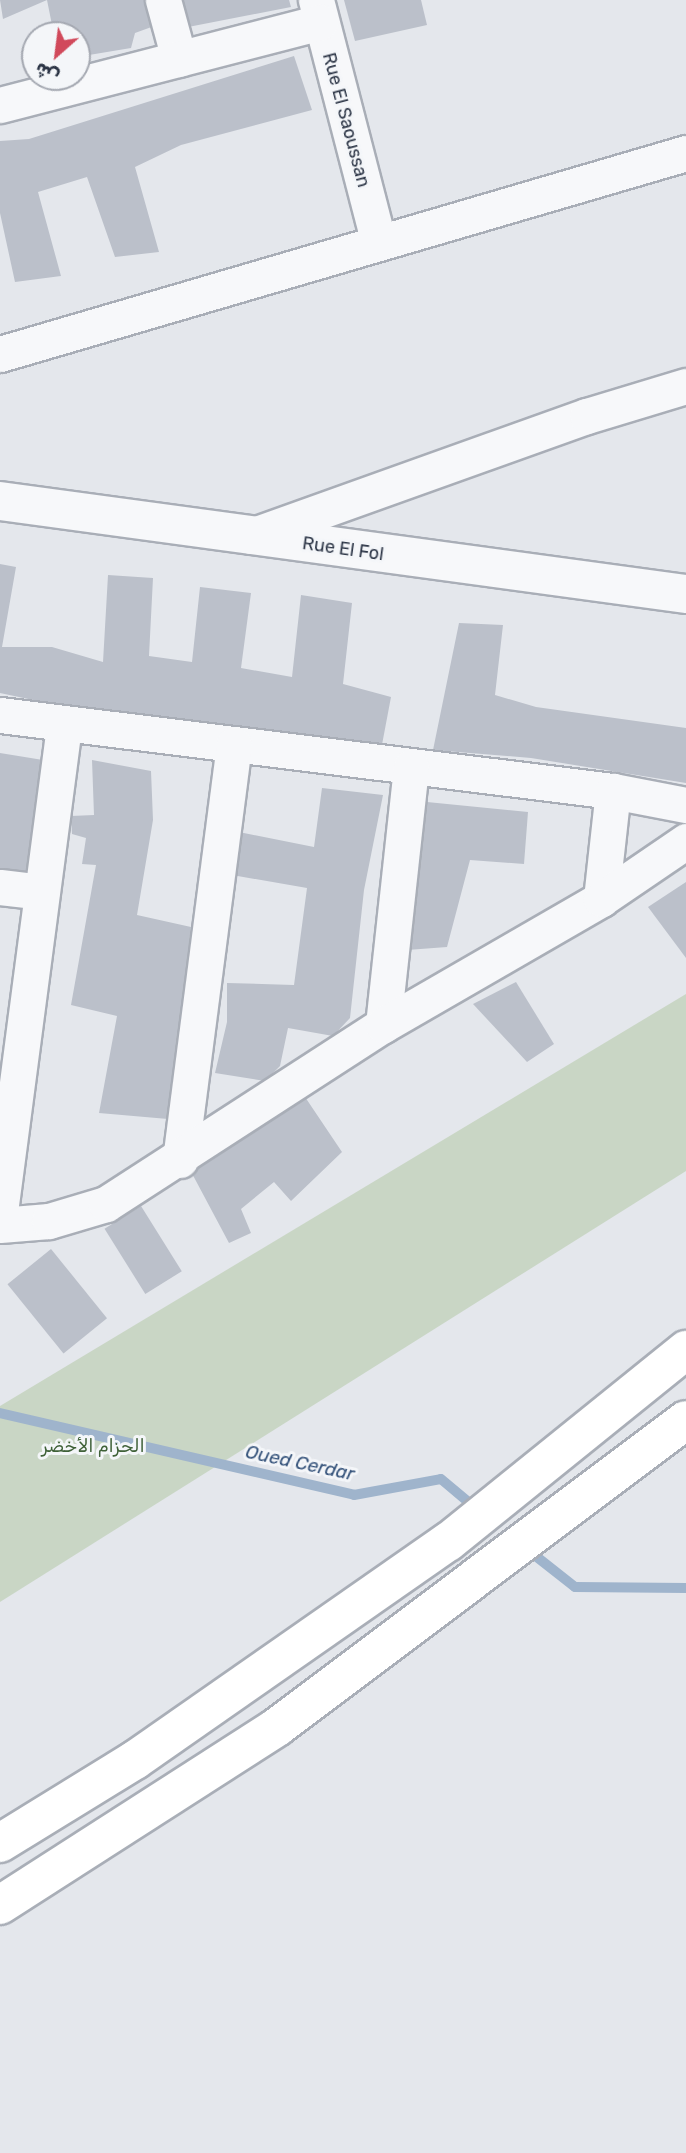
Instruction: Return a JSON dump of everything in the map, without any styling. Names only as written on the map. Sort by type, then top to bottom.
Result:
[{"type":"highway","points":[[0,1843],[135,1760],[448,1542],[514,1493],[686,1350]]},
{"type":"highway","points":[[0,1905],[277,1727],[480,1579],[686,1420]]},
{"type":"street","points":[[163,0],[179,59]]},
{"type":"street","points":[[1,102],[179,59],[318,11]]},
{"type":"street","name":"Rue El Saoussan","points":[[318,11],[378,239]]},
{"type":"street","points":[[0,354],[378,239],[686,153]]},
{"type":"street","points":[[251,536],[587,416],[686,386]]},
{"type":"street","name":"Rue El Fol","points":[[0,501],[686,594]]},
{"type":"street","points":[[0,715],[613,791],[686,805]]},
{"type":"street","points":[[0,1212],[10,1052],[42,892],[64,723]]},
{"type":"street","points":[[180,1160],[234,744]]},
{"type":"street","points":[[383,1025],[411,767]]},
{"type":"street","points":[[601,899],[613,791]]},
{"type":"street","points":[[0,1226],[49,1220],[106,1203],[180,1160],[383,1025],[601,899],[686,841]]},
{"type":"street","points":[[0,887],[42,892]]},
{"type":"green space","name":"الحزام الأخضر","points":[[686,994],[686,1171],[0,1602],[0,1406]]},
{"type":"building","points":[[0,0],[47,0],[3,19]]},
{"type":"building","points":[[47,0],[148,0],[157,25],[135,33],[131,48],[91,55],[91,21],[51,21]]},
{"type":"building","points":[[176,0],[289,0],[291,7],[183,28]]},
{"type":"building","points":[[344,0],[421,0],[427,25],[355,41]]},
{"type":"building","points":[[294,56],[312,110],[181,145],[135,167],[159,252],[115,257],[87,177],[38,192],[61,276],[15,282],[0,213],[0,141],[29,139]]},
{"type":"building","points":[[0,564],[16,567],[2,647],[52,647],[103,662],[108,575],[153,578],[149,656],[192,662],[200,587],[251,593],[241,668],[292,677],[301,595],[352,603],[343,684],[391,697],[381,750],[334,737],[291,738],[104,715],[0,693]]},
{"type":"building","points":[[459,623],[503,625],[495,695],[536,707],[686,728],[686,783],[531,758],[433,750]]},
{"type":"building","points":[[0,753],[43,760],[26,878],[0,876]]},
{"type":"building","points":[[92,760],[151,771],[153,820],[137,915],[191,927],[168,1119],[99,1113],[117,1016],[71,1005],[96,865],[82,864],[86,838],[72,834],[71,816],[94,815]]},
{"type":"building","points":[[322,788],[383,795],[364,890],[350,1018],[333,1036],[288,1028],[280,1066],[265,1081],[215,1073],[227,1022],[227,983],[294,985],[307,888],[232,875],[239,832],[314,847]]},
{"type":"building","points":[[427,802],[528,812],[524,864],[470,860],[447,947],[394,951],[402,896]]},
{"type":"building","points":[[686,882],[686,958],[648,907]]},
{"type":"building","points":[[516,982],[554,1044],[527,1062],[473,1004]]},
{"type":"building","points":[[301,1091],[342,1152],[291,1201],[274,1182],[241,1209],[251,1233],[229,1243],[188,1166]]},
{"type":"building","points":[[141,1206],[182,1271],[145,1294],[105,1229]]},
{"type":"building","points":[[51,1249],[107,1318],[63,1353],[7,1284]]},
{"type":"waterway","name":"Oued Cerdar","points":[[0,1413],[354,1495],[441,1479],[478,1510]]},
{"type":"waterway","name":"Oued Cerdar","points":[[528,1550],[575,1587],[686,1588]]}]
